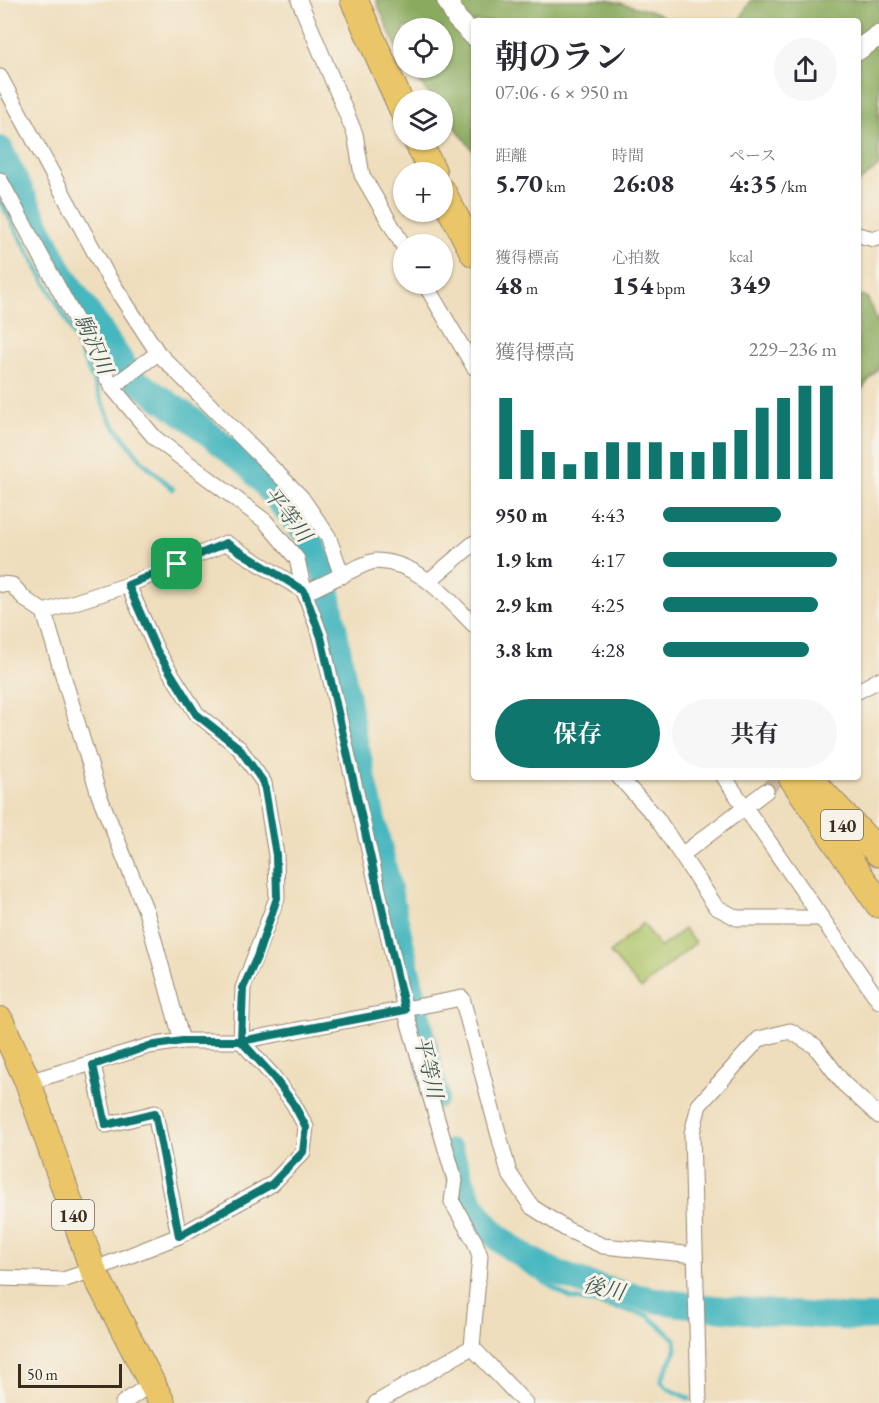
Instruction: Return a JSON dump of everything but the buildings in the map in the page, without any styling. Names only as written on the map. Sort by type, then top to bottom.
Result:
[{"type":"highway","points":[[347,0],[393,90]]},
{"type":"highway","points":[[354,0],[389,82]]},
{"type":"highway","points":[[453,213],[471,247]]},
{"type":"highway","points":[[794,780],[879,904]]},
{"type":"highway","name":"140","points":[[808,780],[879,873]]},
{"type":"highway","points":[[809,780],[879,853]]},
{"type":"highway","name":"140","points":[[0,1020],[6,1043],[28,1082],[93,1270],[157,1393]]},
{"type":"street","points":[[299,0],[355,134],[362,175],[396,234]]},
{"type":"street","points":[[447,0],[458,20],[471,33]]},
{"type":"street","points":[[861,48],[879,35]]},
{"type":"street","points":[[0,77],[107,275],[158,353],[301,497],[328,536],[342,576]]},
{"type":"street","points":[[0,180],[112,387],[155,438],[265,520],[297,559],[321,637],[405,1010],[455,1180],[452,1202],[475,1242],[480,1256],[472,1347],[525,1403]]},
{"type":"street","points":[[861,236],[873,239],[879,237]]},
{"type":"street","points":[[431,294],[471,362]]},
{"type":"street","points":[[112,387],[158,353]]},
{"type":"street","points":[[44,612],[128,585],[226,543],[308,590]]},
{"type":"street","points":[[430,580],[471,546]]},
{"type":"street","points":[[308,590],[375,560],[406,568],[430,580],[471,622]]},
{"type":"street","points":[[0,584],[12,585],[26,600],[44,612],[99,795],[146,911],[182,1041]]},
{"type":"street","points":[[0,1278],[63,1280],[179,1236],[272,1184],[303,1152],[306,1127],[293,1103],[272,1075],[241,1041],[243,988],[257,957],[277,898],[276,855],[264,783],[239,748],[196,714],[157,651],[128,585]]},
{"type":"street","points":[[861,689],[879,680]]},
{"type":"street","points":[[622,780],[656,817],[683,854],[716,907],[737,918],[820,918]]},
{"type":"street","points":[[726,780],[879,1001]]},
{"type":"street","points":[[683,854],[766,791]]},
{"type":"street","points":[[28,1082],[93,1065],[149,1046],[182,1041],[241,1041],[462,998],[509,1173],[532,1207],[566,1229],[603,1246],[695,1262]]},
{"type":"street","points":[[699,1403],[693,1123],[699,1105],[759,1039],[790,1031],[804,1037],[815,1046],[844,1084],[879,1116]]},
{"type":"street","points":[[93,1065],[106,1125],[155,1113],[179,1236]]},
{"type":"street","points":[[376,1403],[472,1347]]},
{"type":"street","points":[[123,1403],[157,1393]]},
{"type":"green space","points":[[376,0],[609,0],[655,12],[666,18],[471,18],[471,148],[453,124],[453,90],[426,90],[415,78],[453,78],[453,18],[393,18],[393,40]]},
{"type":"green space","points":[[751,0],[879,0],[879,166],[861,181],[861,18],[741,18]]},
{"type":"green space","points":[[861,295],[867,297],[879,324],[879,367],[862,389]]},
{"type":"green space","points":[[643,923],[660,948],[684,929],[695,943],[641,989],[610,953]]},
{"type":"waterway","name":"平等川","points":[[0,149],[61,273],[133,379],[191,419],[252,469],[309,536],[324,571],[353,732],[436,1096]]},
{"type":"waterway","name":"駒沢川","points":[[0,201],[67,321],[110,420],[141,460],[173,489]]},
{"type":"waterway","name":"平等川","points":[[451,1152],[470,1200],[487,1225],[521,1253],[562,1275],[609,1290],[660,1301],[712,1308],[856,1318],[879,1317]]},
{"type":"waterway","name":"後川","points":[[460,1195],[465,1212],[474,1227],[486,1241],[515,1264],[570,1298],[647,1315],[675,1339],[676,1351],[661,1380],[667,1388],[690,1399]]},
{"type":"tunnel","points":[[766,791],[775,780]]},
{"type":"route","points":[[177,564],[128,585],[157,651],[196,714],[239,748],[264,783],[276,855],[277,898],[257,957],[243,988],[241,1041],[182,1041],[149,1046],[93,1065],[106,1125],[155,1113],[179,1236],[272,1184],[303,1152],[306,1127],[293,1103],[272,1075],[241,1041],[405,1010],[321,637],[304,591],[289,584],[226,543],[177,564]]}]
